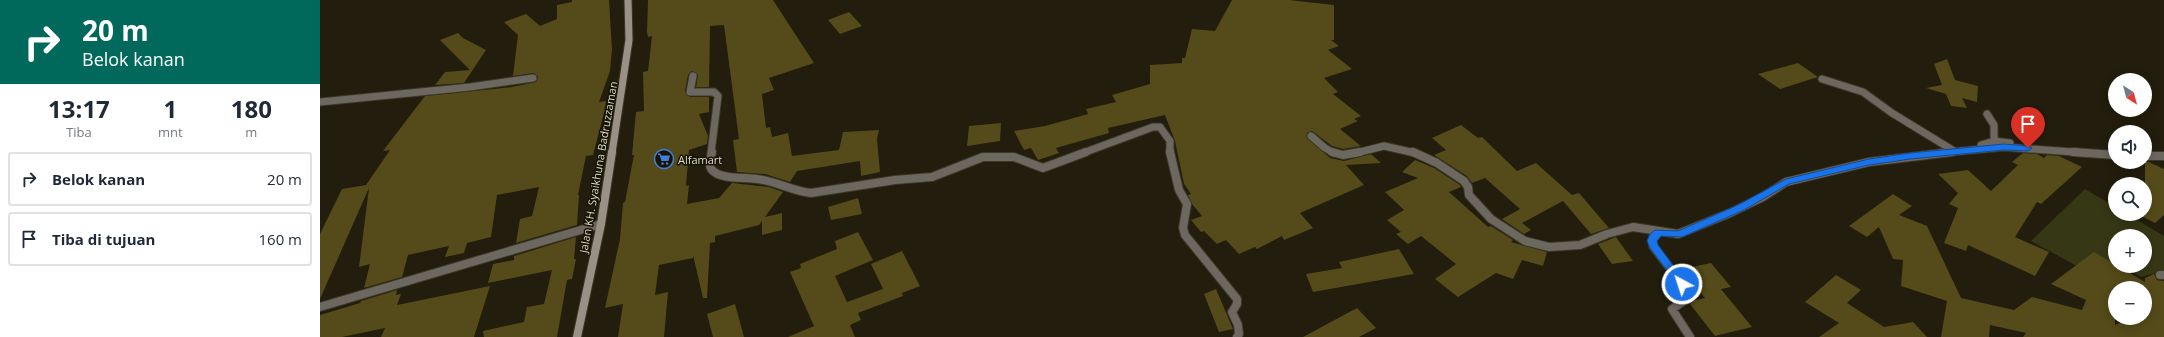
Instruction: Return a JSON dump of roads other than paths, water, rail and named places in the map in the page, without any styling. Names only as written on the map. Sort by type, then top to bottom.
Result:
[{"type":"main road","name":"Jalan KH. Syaikhuna Badruzzaman","points":[[577,337],[601,224],[628,47],[628,0]]},
{"type":"street","points":[[693,76],[690,92],[714,92],[718,96],[710,165],[712,170],[720,175],[759,179],[783,185],[799,192],[829,191],[895,180],[932,177],[983,157],[1014,157],[1039,168],[1043,168],[1153,127],[1160,127],[1170,141],[1170,158],[1179,190],[1187,204],[1183,228],[1185,235],[1237,299],[1237,304],[1232,312],[1238,325],[1239,334],[1237,337]]},
{"type":"street","points":[[320,102],[470,87],[533,78]]},
{"type":"street","points":[[1822,79],[1850,86],[1863,92],[1892,113],[1950,149],[2004,147],[2108,154]]},
{"type":"street","points":[[1987,114],[1994,125],[1994,141]]},
{"type":"street","points":[[1311,136],[1325,150],[1340,156],[1384,146],[1429,158],[1464,181],[1468,187],[1469,195],[1491,219],[1525,241],[1545,247],[1580,245],[1607,234],[1633,227],[1678,234],[1730,213],[1786,182],[1801,177],[1837,171],[1869,162],[1978,145],[1994,141],[2108,149]]},
{"type":"street","points":[[2152,151],[2164,151]]},
{"type":"street","points":[[2152,156],[2164,156]]},
{"type":"street","points":[[320,307],[601,224]]},
{"type":"street","points":[[1659,232],[1653,237],[1653,246],[1691,296],[1672,309],[1690,337]]},
{"type":"place","name":"Alfamart","points":[[664,159]]}]
